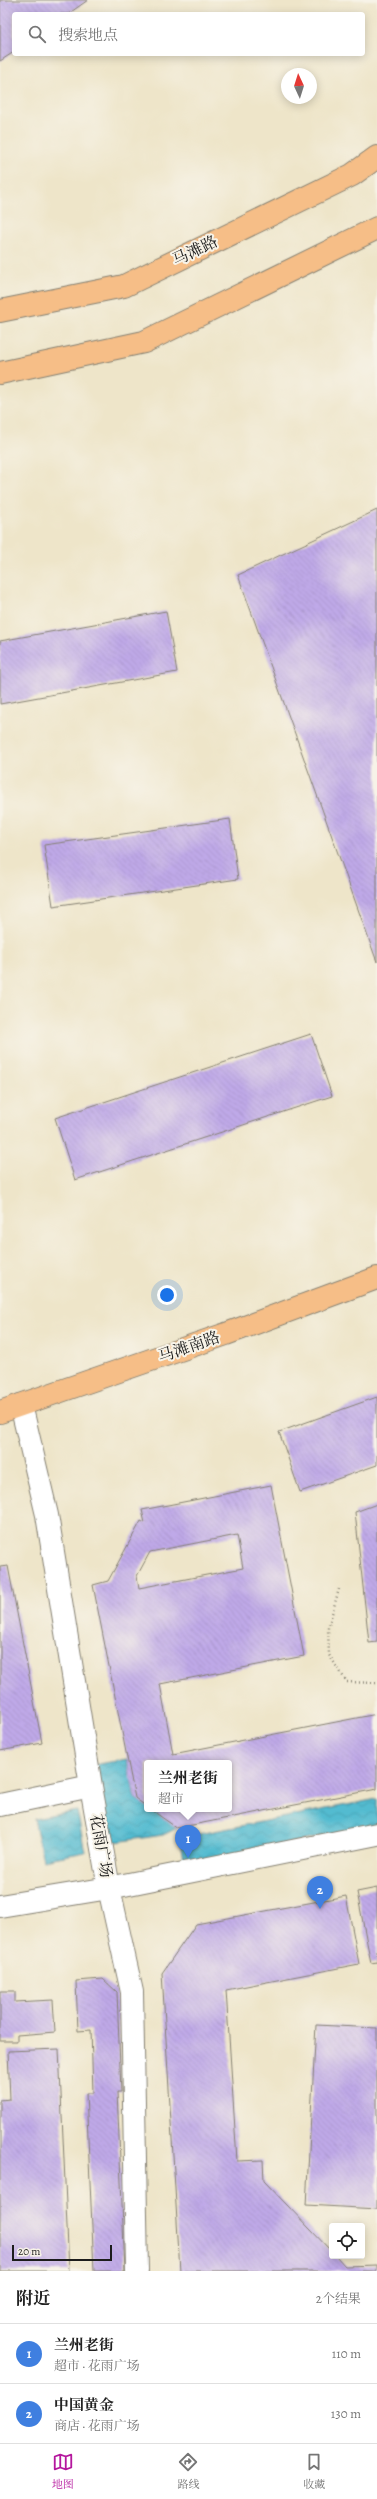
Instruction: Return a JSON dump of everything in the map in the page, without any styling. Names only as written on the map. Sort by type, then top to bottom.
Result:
[{"type":"main road","name":"马滩路","points":[[0,311],[124,286],[352,175],[377,157]]},
{"type":"main road","points":[[0,373],[144,342],[377,228]]},
{"type":"main road","name":"马滩南路","points":[[0,1412],[226,1334],[377,1278]]},
{"type":"street","name":"花雨广场","points":[[0,1906],[109,1888],[47,1515],[21,1405]]},
{"type":"street","points":[[0,1805],[91,1786]]},
{"type":"street","points":[[137,2271],[132,1992],[109,1888],[377,1834]]},
{"type":"path","points":[[339,1589],[328,1628],[330,1655],[347,1682],[377,1684]]},
{"type":"water","points":[[127,1759],[135,1798],[144,1804],[144,1812],[155,1812],[177,1828],[163,1835],[109,1843],[94,1765]]},
{"type":"water","points":[[377,1799],[377,1826],[184,1864],[179,1838]]},
{"type":"water","points":[[77,1811],[85,1852],[43,1860],[34,1819]]},
{"type":"building","points":[[0,0],[88,0],[71,12],[12,12],[12,53],[0,61]]},
{"type":"building","points":[[377,510],[377,962],[238,575]]},
{"type":"building","points":[[166,611],[177,672],[0,704],[0,641]]},
{"type":"building","points":[[230,819],[238,879],[53,906],[44,845]]},
{"type":"building","points":[[311,1034],[332,1096],[75,1180],[55,1118]]},
{"type":"building","points":[[377,1397],[377,1465],[300,1492],[279,1432]]},
{"type":"building","points":[[271,1485],[304,1656],[160,1684],[173,1754],[377,1714],[377,1789],[177,1828],[154,1812],[232,1812],[232,1760],[144,1760],[144,1805],[135,1798],[93,1585],[108,1581],[141,1521],[145,1523],[142,1510]],"holes":[[[237,1535],[243,1568],[139,1588],[137,1576],[150,1552]]]},
{"type":"building","points":[[377,1504],[377,1642],[369,1643],[355,1512]]},
{"type":"building","points":[[8,1566],[42,1743],[0,1751],[0,1567]]},
{"type":"building","points":[[377,1888],[377,1962],[371,1963],[357,1892]]},
{"type":"building","points":[[346,1896],[359,1964],[226,1990],[237,2161],[263,2160],[264,2181],[329,2249],[329,2259],[339,2259],[345,2266],[377,2265],[377,2271],[180,2271],[162,1973],[196,1924]]},
{"type":"building","points":[[103,1979],[117,1992],[121,2092],[117,2092],[125,2271],[94,2271],[86,2093],[93,2093],[91,2030],[78,2031],[76,1981]]},
{"type":"building","points":[[0,1991],[15,1991],[15,2002],[53,2000],[55,2032],[17,2035],[17,2041],[0,2041]]},
{"type":"building","points":[[316,2025],[377,2028],[377,2209],[306,2205]]},
{"type":"building","points":[[59,2049],[69,2271],[0,2271],[0,2100],[10,2099],[8,2051]]},
{"type":"place","name":"兰州老街","points":[[188,1858]]},
{"type":"place","name":"中国黄金","points":[[320,1909]]}]
